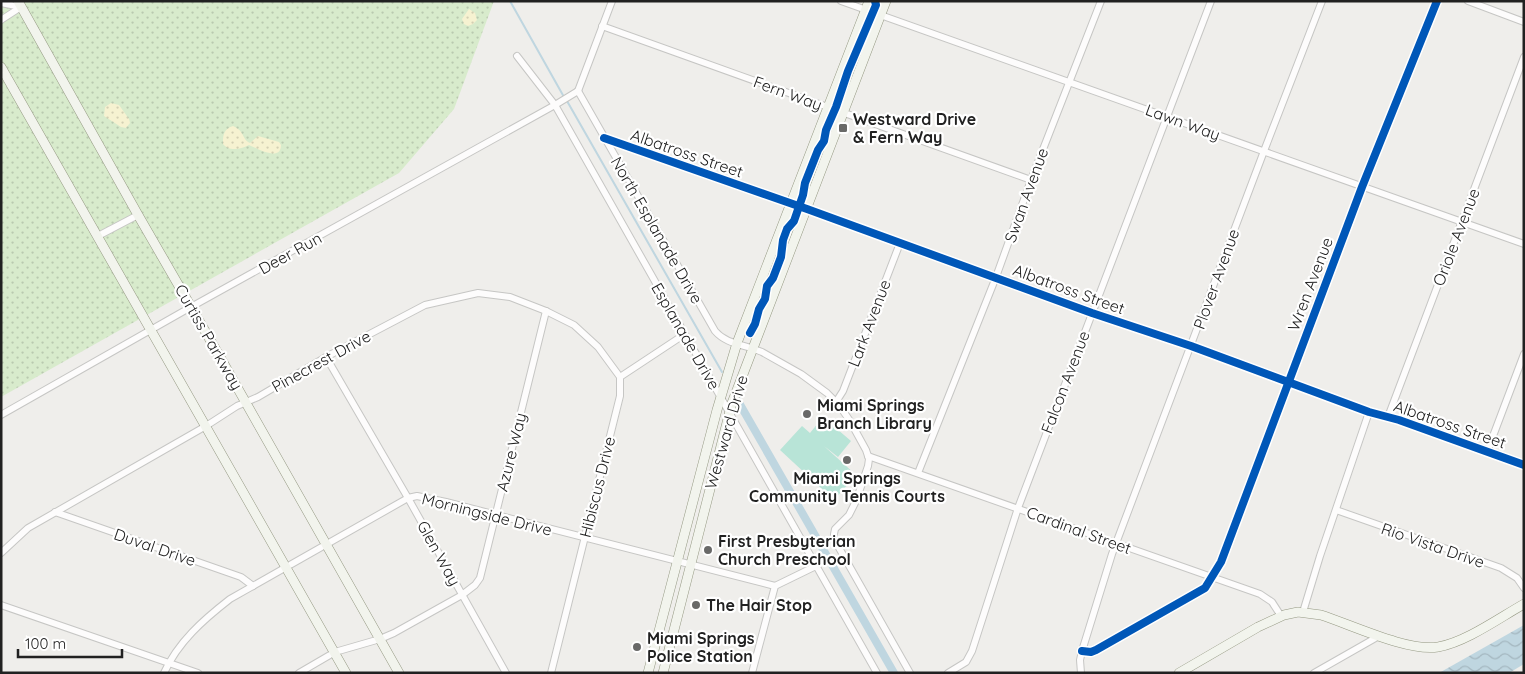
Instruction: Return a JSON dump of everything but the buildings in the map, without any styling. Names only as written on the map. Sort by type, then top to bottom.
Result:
[{"type":"street","points":[[575,92],[612,1]]},
{"type":"street","name":"Lawn Way","points":[[841,1],[865,4],[880,15],[1524,244]]},
{"type":"street","name":"Westward Drive","points":[[663,673],[735,393],[886,1]]},
{"type":"street","name":"Swan Avenue","points":[[918,473],[996,277],[1100,1]]},
{"type":"street","name":"Falcon Avenue","points":[[948,673],[966,662],[972,651],[1018,508],[1211,1]]},
{"type":"street","name":"Plover Avenue","points":[[1081,673],[1080,660],[1082,651],[1116,544],[1322,1]]},
{"type":"street","name":"Wren Avenue","points":[[1082,651],[1091,652],[1096,650],[1205,588],[1221,562],[1362,187],[1437,1]]},
{"type":"street","points":[[1468,1],[1524,22]]},
{"type":"street","points":[[1,2],[20,4]]},
{"type":"street","points":[[1,20],[20,4]]},
{"type":"street","name":"Curtiss Parkway","points":[[20,4],[138,215],[400,673]]},
{"type":"street","name":"Westward Drive","points":[[648,673],[676,561],[721,397],[738,344],[865,4]]},
{"type":"street","name":"Fern Way","points":[[602,26],[1031,180]]},
{"type":"street","name":"Esplanade Drive","points":[[517,56],[557,104],[877,673]]},
{"type":"street","name":"Oriole Avenue","points":[[1388,417],[1524,57]]},
{"type":"street","points":[[1,67],[346,673]]},
{"type":"street","name":"Deer Run","points":[[1,416],[192,307],[557,104],[575,92]]},
{"type":"street","name":"North Esplanade Drive","points":[[575,92],[604,138],[715,331],[725,341],[753,348],[809,379],[827,393],[836,402],[857,433],[868,456]]},
{"type":"street","name":"Albatross Street","points":[[604,138],[807,209],[1092,313],[1191,346],[1369,412],[1524,465]]},
{"type":"street","points":[[98,236],[138,215]]},
{"type":"street","name":"Lark Avenue","points":[[836,402],[843,390],[900,243]]},
{"type":"street","name":"Pinecrest Drive","points":[[1,553],[28,528],[206,426],[222,414],[258,397],[326,357],[426,305],[478,294],[510,297],[546,310],[574,325],[598,347],[620,377]]},
{"type":"street","name":"Azure Way","points":[[299,673],[335,652],[394,633],[462,594],[475,585],[480,578],[546,310]]},
{"type":"street","points":[[620,377],[685,334]]},
{"type":"street","points":[[1487,452],[1524,354]]},
{"type":"street","name":"Glen Way","points":[[326,357],[506,673]]},
{"type":"street","name":"Hibiscus Drive","points":[[551,673],[620,396],[620,377]]},
{"type":"street","points":[[1303,612],[1369,412]]},
{"type":"street","points":[[868,456],[868,466],[854,506],[849,515],[837,526],[834,531],[834,539],[910,673]]},
{"type":"street","name":"Cardinal Street","points":[[868,456],[1267,598],[1276,606],[1281,616]]},
{"type":"street","name":"Morningside Drive","points":[[164,673],[178,648],[206,618],[230,599],[408,498],[417,496],[775,586]]},
{"type":"street","name":"Rio Vista Drive","points":[[1336,510],[1501,568],[1517,578],[1524,588]]},
{"type":"street","name":"Duval Drive","points":[[56,512],[241,577],[253,586]]},
{"type":"street","points":[[752,673],[775,586],[816,566]]},
{"type":"street","points":[[1179,673],[1281,616],[1293,612],[1321,615],[1415,647],[1430,648],[1461,640],[1524,604]]},
{"type":"street","points":[[1,605],[198,673]]},
{"type":"street","points":[[1314,673],[1380,636]]},
{"type":"green space","points":[[1,1],[494,1],[454,109],[399,173],[1,397]]},
{"type":"green space","points":[[823,417],[851,441],[838,457],[824,446],[856,475],[834,500],[780,450],[802,426],[810,433]]},
{"type":"sand","points":[[469,9],[475,13],[477,20],[468,26],[464,24],[462,19]]},
{"type":"sand","points":[[111,103],[119,105],[129,119],[130,123],[126,128],[121,127],[104,116],[105,107]]},
{"type":"sand","points":[[233,126],[240,130],[247,142],[250,143],[258,136],[279,142],[281,145],[280,150],[273,154],[249,145],[239,149],[226,147],[223,144],[225,131]]},
{"type":"water","points":[[1524,625],[1524,664],[1509,673],[1439,673]]},
{"type":"waterway","points":[[510,1],[564,97]]},
{"type":"waterway","points":[[567,101],[722,372]]},
{"type":"waterway","points":[[738,401],[894,673]]},
{"type":"cycle path","points":[[750,333],[765,299],[767,286],[773,278],[781,257],[783,240],[787,229],[794,221],[805,183],[818,150],[824,141],[826,130],[848,71],[876,5],[875,1]]},
{"type":"cycle path","points":[[1082,651],[1091,652],[1096,650],[1205,588],[1221,562],[1362,187],[1437,1]]},
{"type":"cycle path","points":[[604,138],[807,209],[1092,313],[1191,346],[1369,412],[1399,420],[1524,465]]},
{"type":"place","name":"Westward Drive & Fern Way","points":[[843,128]]},
{"type":"place","name":"Miami Springs Branch Library","points":[[807,414]]},
{"type":"place","name":"Miami Springs Community Tennis Courts","points":[[847,460]]},
{"type":"place","name":"First Presbyterian Church Preschool","points":[[708,550]]},
{"type":"place","name":"The Hair Stop","points":[[696,605]]},
{"type":"place","name":"Miami Springs Police Station","points":[[637,647]]}]
